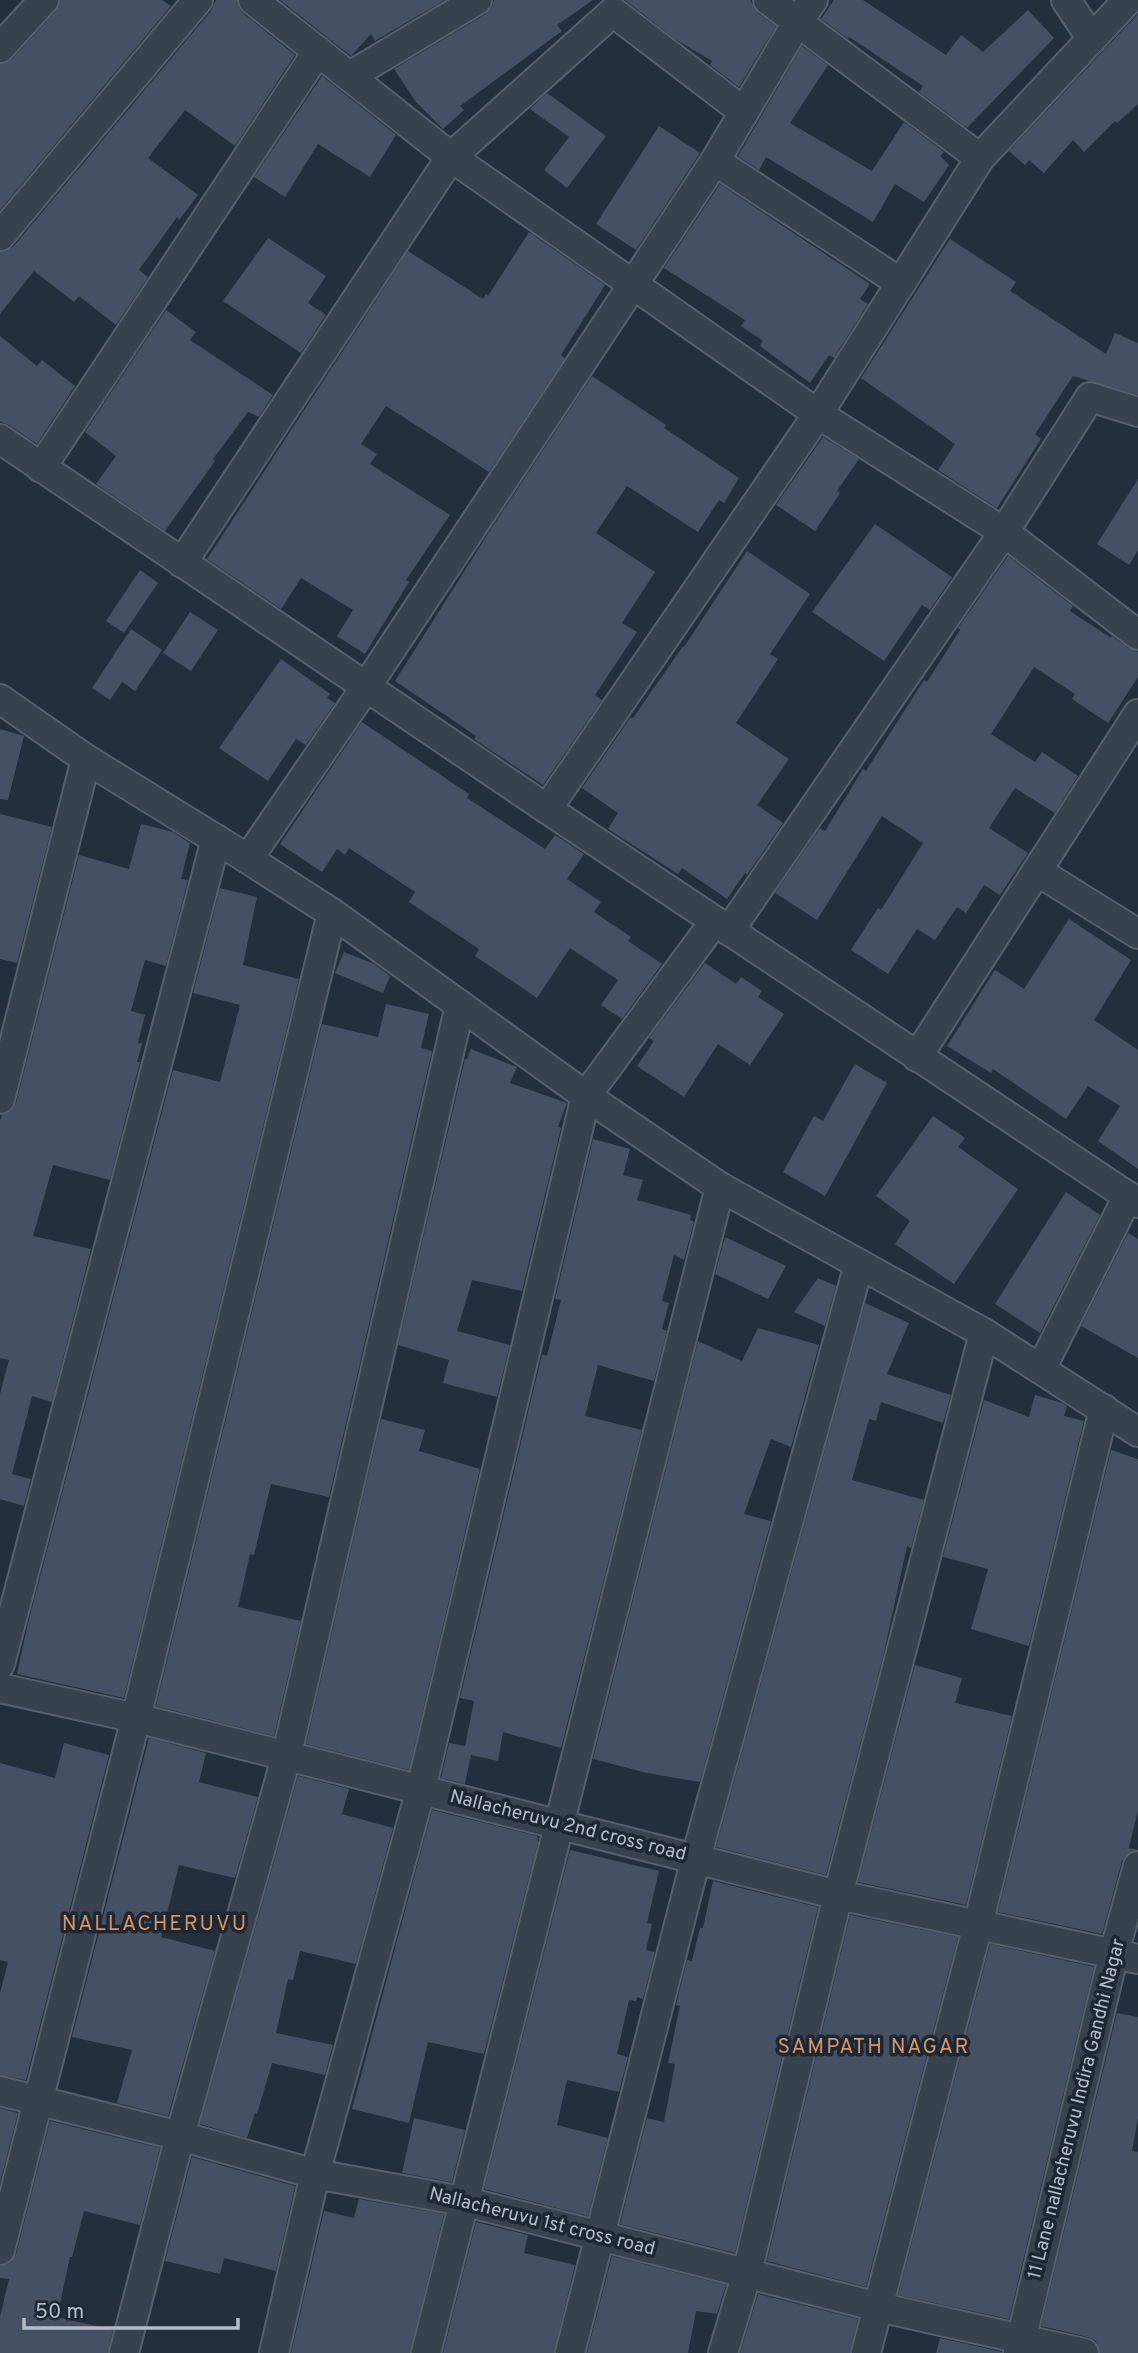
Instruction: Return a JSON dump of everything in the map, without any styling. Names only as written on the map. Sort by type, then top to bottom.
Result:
[{"type":"street","points":[[0,236],[198,0]]},
{"type":"street","points":[[253,0],[451,157],[818,414],[1004,532],[1138,635]]},
{"type":"street","points":[[349,76],[477,0]]},
{"type":"street","points":[[768,0],[805,10],[980,158]]},
{"type":"street","points":[[1066,0],[1092,38]]},
{"type":"street","points":[[547,809],[818,414],[980,158],[1128,0]]},
{"type":"street","points":[[0,48],[35,3]]},
{"type":"street","points":[[248,859],[366,687],[715,161],[805,10]]},
{"type":"street","points":[[182,563],[451,157],[613,12],[744,112]]},
{"type":"street","points":[[41,468],[318,51]]},
{"type":"street","points":[[715,161],[901,283]]},
{"type":"street","points":[[274,2353],[315,2174],[421,1789],[586,1096],[722,926],[1004,532],[1090,397],[1138,412]]},
{"type":"street","points":[[0,439],[917,1058],[1133,1200],[1041,1369]]},
{"type":"street","points":[[0,699],[86,759],[332,913],[586,1096],[720,1187],[984,1333],[1138,1432]]},
{"type":"street","points":[[917,1058],[1138,714]]},
{"type":"street","points":[[0,1099],[86,759]]},
{"type":"street","points":[[0,1664],[216,839]]},
{"type":"street","points":[[1037,871],[1138,933]]},
{"type":"street","points":[[0,2250],[136,1718],[332,913]]},
{"type":"street","points":[[124,2353],[180,2136],[286,1758],[460,1005]]},
{"type":"street","points":[[426,2353],[720,1187]]},
{"type":"street","points":[[570,2353],[696,1858],[859,1264]]},
{"type":"street","points":[[723,2353],[747,2273],[838,1895],[984,1333]]},
{"type":"street","points":[[866,2353],[978,1925],[1104,1409]]},
{"type":"street","name":"Nallacheruvu 2nd cross road","points":[[0,1688],[136,1718],[286,1758],[558,1823],[838,1895],[1126,1956]]},
{"type":"street","name":"11 Lane nallacheruvu Indira Gandhi Nagar","points":[[1020,2346],[1126,1956],[1138,1866]]},
{"type":"street","name":"Nallacheruvu 1st cross road","points":[[0,2091],[180,2136],[315,2174],[463,2201],[1020,2346],[1084,2353]]},
{"type":"building","points":[[60,0],[162,0],[171,6],[0,210],[0,64],[12,59],[56,11]]},
{"type":"building","points":[[216,0],[237,0],[243,13],[295,55],[235,146],[185,110],[148,158],[198,195],[179,220],[177,217],[139,270],[148,277],[116,325],[79,296],[74,302],[34,271],[0,314],[0,252],[13,247],[211,11]]},
{"type":"building","points":[[280,0],[445,0],[375,41],[371,34],[351,56]]},
{"type":"building","points":[[494,0],[593,0],[557,25],[562,31],[460,106],[464,110],[443,129],[416,102],[394,69],[486,14]]},
{"type":"building","points":[[625,0],[750,0],[758,13],[776,26],[739,87],[710,65],[712,61],[675,39]]},
{"type":"building","points":[[834,0],[863,0],[946,55],[961,35],[983,52],[1028,10],[1054,38],[967,128],[919,92],[923,86],[821,19]]},
{"type":"building","points":[[1138,14],[1138,104],[1117,123],[1115,121],[1084,152],[1073,140],[1044,173],[1029,160],[1025,165],[1009,151]]},
{"type":"building","points":[[802,46],[828,65],[790,123],[872,171],[904,122],[944,152],[940,156],[949,165],[924,202],[895,184],[873,222],[766,157],[759,170],[738,156]]},
{"type":"building","points":[[322,76],[396,135],[370,177],[318,144],[285,197],[254,177]]},
{"type":"building","points":[[547,93],[606,136],[567,188],[544,170],[569,137],[530,109]]},
{"type":"building","points":[[659,126],[700,153],[636,250],[596,224]]},
{"type":"building","points":[[720,184],[870,284],[860,299],[868,304],[834,358],[829,355],[810,383],[760,346],[763,341],[741,326],[745,320],[664,268]]},
{"type":"building","points":[[529,232],[605,285],[561,355],[565,358],[489,472],[386,406],[361,444],[377,454],[370,464],[450,515],[406,580],[409,582],[365,654],[337,636],[353,610],[301,578],[281,609],[207,559],[408,251],[483,299],[486,294],[488,296]]},
{"type":"building","points":[[268,238],[326,276],[308,303],[326,315],[301,353],[223,301]]},
{"type":"building","points":[[950,239],[1016,282],[1010,291],[1106,354],[1115,333],[1138,343],[1138,395],[1073,376],[1035,434],[1041,439],[997,508],[938,470],[955,444],[861,378]]},
{"type":"building","points":[[166,310],[196,332],[190,340],[273,395],[259,417],[248,412],[165,531],[96,484],[116,456],[85,432]]},
{"type":"building","points":[[0,336],[37,366],[42,360],[75,386],[37,444],[0,422]]},
{"type":"building","points":[[592,376],[739,478],[724,503],[719,500],[698,532],[627,486],[596,533],[655,572],[622,623],[637,632],[595,695],[602,700],[543,785],[395,681]]},
{"type":"building","points":[[823,437],[859,459],[815,531],[776,505]]},
{"type":"building","points":[[1138,479],[1138,550],[1129,565],[1097,544]]},
{"type":"building","points":[[875,524],[952,577],[930,610],[922,605],[884,661],[812,612]]},
{"type":"building","points":[[747,551],[810,594],[770,654],[778,659],[736,723],[789,759],[757,805],[783,823],[727,899],[682,868],[678,874],[608,829],[618,813],[582,788],[630,718],[633,718],[684,647]]},
{"type":"building","points":[[1008,556],[1073,606],[1070,611],[1138,652],[1138,677],[1108,723],[1072,699],[1075,694],[1034,667],[991,734],[1035,762],[1042,752],[1078,776],[1055,813],[1015,788],[989,828],[1028,853],[1000,895],[984,885],[966,913],[957,907],[935,940],[917,929],[888,974],[851,950],[878,908],[881,910],[923,843],[882,816],[817,920],[775,893],[820,828],[825,831],[863,769],[866,771],[924,680],[927,682],[960,630],[958,628]]},
{"type":"building","points":[[140,570],[158,583],[124,633],[106,621]]},
{"type":"building","points":[[190,612],[218,630],[191,671],[163,653]]},
{"type":"building","points":[[131,629],[162,650],[135,691],[122,682],[110,700],[92,688]]},
{"type":"building","points":[[281,659],[330,694],[327,698],[335,703],[306,745],[296,739],[268,781],[219,748]]},
{"type":"building","points":[[362,722],[469,794],[467,798],[545,849],[555,835],[584,854],[567,879],[601,902],[594,912],[631,937],[628,941],[662,964],[622,1019],[601,1005],[618,980],[570,948],[537,998],[475,956],[479,949],[409,902],[415,892],[349,848],[345,855],[337,849],[322,872],[280,844]]},
{"type":"building","points":[[0,729],[24,736],[8,800],[0,799]]},
{"type":"building","points":[[0,814],[52,827],[17,963],[0,959]]},
{"type":"building","points":[[141,824],[173,832],[190,843],[181,879],[188,880],[166,966],[145,960],[131,1011],[145,1015],[138,1043],[142,1044],[137,1062],[140,1062],[110,1180],[53,1165],[33,1236],[91,1249],[52,1402],[32,1396],[12,1474],[31,1479],[24,1506],[0,1499],[0,1394],[9,1360],[0,1358],[0,1121],[2,1115],[11,1111],[16,1103],[79,855],[129,869]]},
{"type":"building","points":[[220,888],[257,897],[243,965],[299,979],[124,1698],[17,1674],[28,1623],[173,1070],[220,1082],[240,1005],[193,993]]},
{"type":"building","points":[[1069,919],[1131,960],[1094,1020],[1138,1050],[1138,1169],[1098,1141],[1120,1106],[1088,1086],[1066,1119],[993,1069],[991,1073],[947,1046],[995,970],[1024,989]]},
{"type":"building","points":[[344,952],[374,964],[390,976],[383,993],[335,973]]},
{"type":"building","points":[[705,963],[736,984],[741,977],[762,991],[758,997],[784,1014],[750,1065],[718,1044],[684,1097],[637,1066],[654,1041],[649,1038]]},
{"type":"building","points":[[386,1004],[429,1014],[421,1048],[432,1051],[329,1497],[271,1484],[254,1555],[250,1554],[238,1607],[301,1621],[274,1736],[156,1706],[322,1024],[378,1037]]},
{"type":"building","points":[[471,1049],[517,1067],[510,1083],[567,1103],[558,1127],[561,1128],[522,1291],[472,1280],[457,1331],[510,1345],[497,1397],[443,1383],[449,1360],[398,1345],[465,1059]]},
{"type":"building","points":[[855,1064],[887,1083],[825,1196],[783,1172],[814,1116],[823,1121]]},
{"type":"building","points":[[933,1116],[965,1138],[958,1147],[1018,1189],[954,1284],[895,1244],[910,1221],[876,1196]]},
{"type":"building","points":[[593,1139],[630,1149],[623,1175],[643,1180],[637,1200],[691,1215],[690,1220],[694,1222],[684,1260],[674,1255],[662,1301],[669,1303],[662,1329],[667,1331],[654,1381],[598,1365],[585,1416],[642,1430],[561,1748],[503,1732],[498,1761],[471,1755],[465,1784],[441,1778],[449,1743],[465,1746],[474,1701],[460,1698],[542,1354],[547,1356],[561,1300],[555,1299]]},
{"type":"building","points":[[1066,1192],[1100,1215],[1040,1333],[995,1304]]},
{"type":"building","points":[[1128,1233],[1138,1239],[1138,1358],[1081,1326]]},
{"type":"building","points":[[725,1237],[786,1266],[768,1299],[715,1274]]},
{"type":"building","points":[[818,1278],[836,1286],[825,1326],[794,1312]]},
{"type":"building","points":[[865,1303],[909,1323],[887,1374],[951,1395],[943,1423],[881,1402],[876,1421],[869,1419],[852,1480],[924,1500],[911,1548],[907,1546],[883,1657],[826,1875],[716,1847]]},
{"type":"building","points":[[758,1328],[819,1345],[791,1447],[771,1439],[744,1514],[771,1521],[700,1782],[647,1773],[593,1759],[698,1341],[742,1361]]},
{"type":"building","points":[[1035,1395],[1062,1403],[1067,1406],[1064,1416],[1084,1421],[1029,1646],[971,1629],[988,1569],[943,1557],[984,1400],[1029,1417]]},
{"type":"building","points":[[381,1419],[425,1430],[419,1451],[480,1469],[409,1770],[306,1744]]},
{"type":"building","points":[[1111,1450],[1138,1459],[1138,1810],[1129,1848],[1138,1850],[1127,1854],[1122,1861],[1102,1934],[998,1912]]},
{"type":"building","points":[[915,1665],[962,1678],[955,1703],[1012,1716],[966,1905],[858,1882]]},
{"type":"building","points":[[149,1738],[206,1753],[199,1782],[258,1797],[235,1878],[179,1865],[161,1937],[215,1951],[168,2116],[117,2103],[132,2050],[72,2037]]},
{"type":"building","points":[[64,1743],[109,1755],[26,2080],[0,2075],[0,1993],[8,1962],[0,1960],[0,1763],[55,1778]]},
{"type":"building","points":[[298,1776],[349,1789],[342,1814],[393,1828],[356,1964],[300,1951],[293,1980],[288,1979],[276,2033],[333,2045],[325,2075],[272,2063],[247,2138],[200,2124]]},
{"type":"building","points":[[432,1810],[537,1836],[538,1843],[484,2054],[428,2042],[409,2123],[352,2109]]},
{"type":"building","points":[[570,1850],[659,1871],[647,1923],[652,1924],[646,1950],[655,1952],[643,1999],[637,1997],[636,2001],[629,2000],[617,2054],[628,2057],[619,2092],[567,2080],[557,2125],[608,2138],[588,2216],[484,2189]]},
{"type":"building","points":[[713,1881],[818,1907],[735,2253],[620,2224],[647,2118],[664,2122],[675,2064],[668,2063],[680,2006],[676,2005],[687,1960],[692,1961],[700,1928],[703,1928]]},
{"type":"building","points":[[850,1915],[958,1937],[866,2287],[767,2261]]},
{"type":"building","points":[[990,1944],[1094,1967],[1009,2319],[898,2295]]},
{"type":"building","points":[[1117,2013],[1138,2017],[1138,2119],[1132,2151],[1138,2152],[1138,2353],[1100,2353],[1096,2341],[1088,2337],[1041,2326]]},
{"type":"building","points":[[0,2108],[18,2113],[0,2183]]},
{"type":"building","points":[[414,2118],[465,2130],[452,2182],[402,2173]]},
{"type":"building","points":[[50,2121],[160,2148],[140,2225],[84,2211],[70,2257],[57,2317],[113,2330],[108,2353],[0,2353],[0,2317],[9,2279],[0,2278],[0,2266],[11,2262],[16,2254]]},
{"type":"building","points":[[192,2157],[295,2186],[276,2271],[224,2258],[220,2274],[165,2261]]},
{"type":"building","points":[[359,2199],[444,2214],[410,2353],[291,2353],[324,2211],[354,2218]]},
{"type":"building","points":[[476,2222],[528,2235],[524,2253],[575,2265],[554,2353],[443,2353]]},
{"type":"building","points":[[612,2256],[726,2285],[717,2314],[696,2311],[688,2353],[587,2353]]},
{"type":"building","points":[[758,2294],[858,2319],[850,2353],[740,2353]]},
{"type":"building","points":[[940,2338],[1002,2352],[1002,2353],[936,2353]]},
{"type":"district","name":"NALLACHERUVU","points":[[155,1924]]},
{"type":"district","name":"SAMPATH NAGAR","points":[[874,2047]]}]
